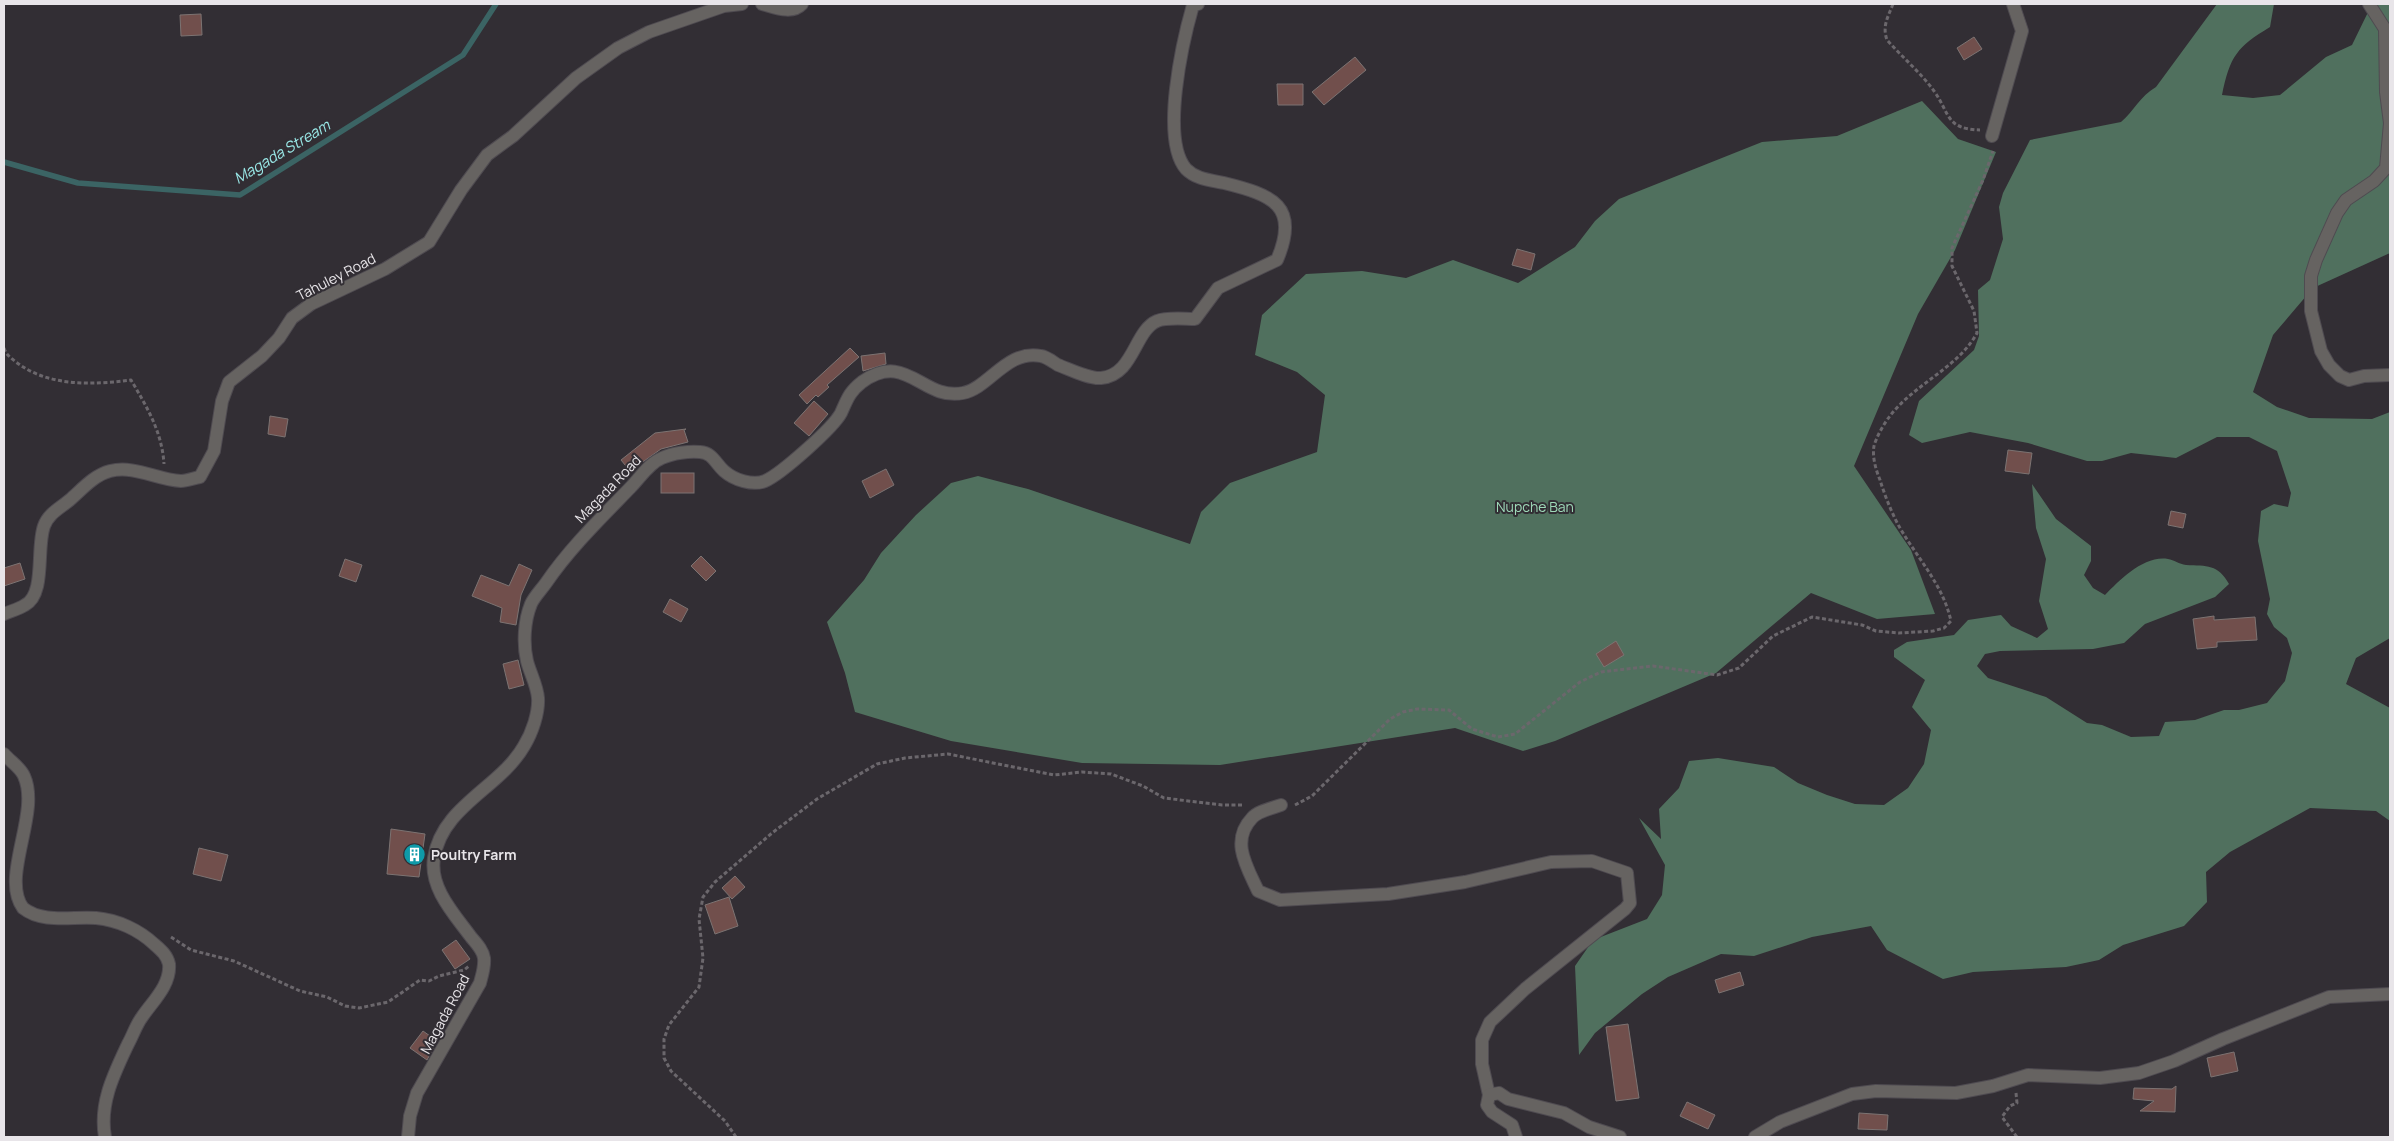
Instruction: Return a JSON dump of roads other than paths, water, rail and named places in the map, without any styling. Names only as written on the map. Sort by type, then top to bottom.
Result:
[{"type":"street","name":"Tahuley Road","points":[[4,614],[27,605],[35,594],[39,576],[39,544],[44,524],[56,508],[70,500],[90,481],[110,471],[129,470],[182,481],[200,477],[214,451],[222,400],[229,382],[262,356],[279,338],[292,318],[311,304],[384,269],[429,242],[461,190],[487,155],[513,136],[576,78],[618,48],[649,32],[724,6],[742,4]]},
{"type":"street","points":[[762,4],[786,10],[799,7],[802,4]]},
{"type":"street","name":"Magada Road","points":[[408,1137],[410,1116],[417,1093],[480,983],[484,968],[484,955],[449,908],[436,884],[433,860],[440,839],[458,811],[510,766],[526,744],[535,720],[538,699],[527,660],[525,642],[525,629],[531,604],[577,542],[647,469],[661,458],[688,452],[704,452],[714,458],[724,472],[744,482],[762,482],[778,474],[826,430],[841,413],[843,402],[861,382],[877,374],[893,371],[907,373],[938,392],[963,393],[981,385],[997,369],[1024,357],[1041,356],[1098,378],[1111,375],[1127,362],[1147,329],[1158,321],[1195,319],[1218,288],[1277,260],[1286,240],[1286,218],[1278,204],[1255,192],[1200,179],[1186,168],[1179,155],[1175,130],[1178,66],[1193,5],[1198,4]]},
{"type":"street","points":[[1992,136],[2022,31],[2013,4]]},
{"type":"street","points":[[2369,4],[2385,29],[2386,92],[2390,123],[2386,168],[2374,181],[2346,200],[2337,213],[2311,276],[2311,312],[2321,351],[2340,376],[2349,380],[2364,376],[2390,375]]},
{"type":"street","points":[[4,754],[25,777],[27,792],[22,822],[12,852],[9,878],[11,897],[24,909],[40,916],[98,918],[121,924],[143,934],[167,956],[169,967],[160,993],[141,1018],[112,1076],[103,1126],[105,1137]]},
{"type":"street","points":[[1281,805],[1252,816],[1242,834],[1240,849],[1258,891],[1280,900],[1331,899],[1425,890],[1551,862],[1592,861],[1626,874],[1630,903],[1626,909],[1525,989],[1490,1022],[1482,1040],[1482,1064],[1489,1095],[1486,1105],[1492,1112],[1512,1125],[1516,1137]]},
{"type":"street","points":[[1755,1137],[1780,1122],[1852,1094],[1876,1091],[1956,1093],[1993,1086],[2028,1075],[2100,1078],[2139,1073],[2174,1062],[2223,1039],[2329,997],[2390,994]]},
{"type":"street","points":[[1489,1095],[1499,1093],[1508,1099],[1532,1106],[1550,1108],[1589,1127],[1620,1137]]},
{"type":"waterway","name":"Magada Stream","points":[[4,162],[78,183],[240,195],[463,55],[496,4]]},
{"type":"place","name":"Poultry Farm","points":[[415,855]]},
{"type":"park label","name":"Nupche Ban","points":[[1535,507]]}]
